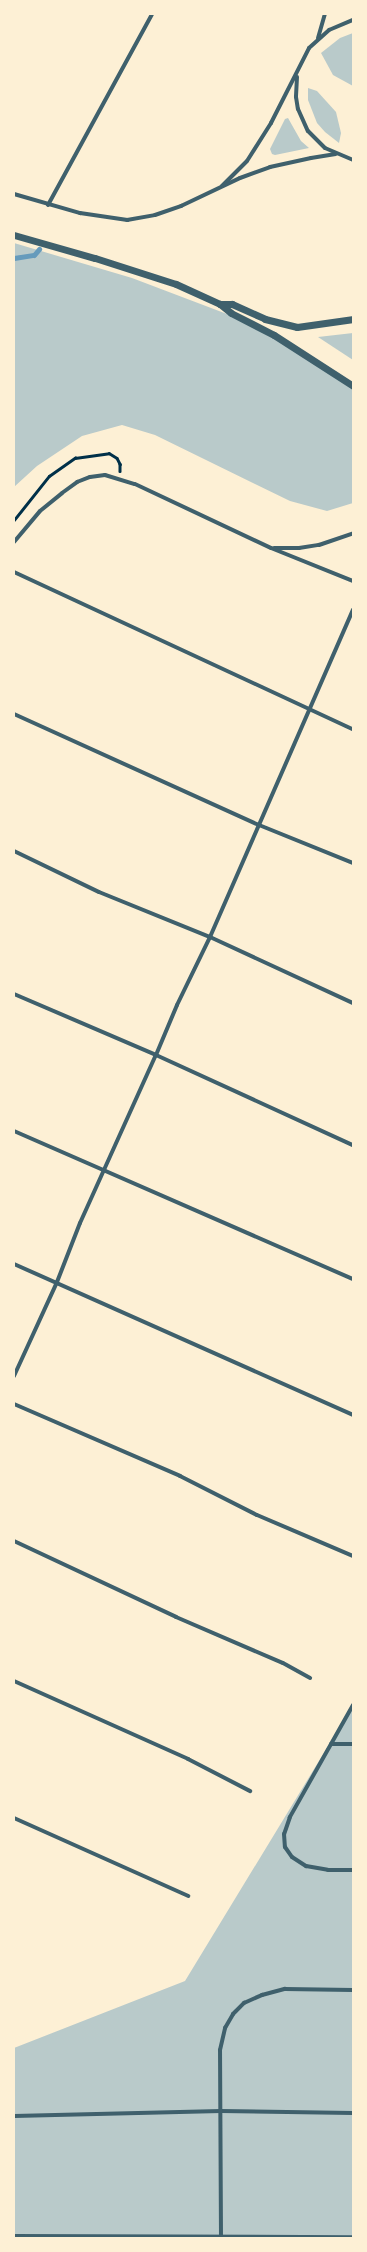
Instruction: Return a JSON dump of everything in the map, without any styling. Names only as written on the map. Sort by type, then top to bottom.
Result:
[{"type":"street","points":[[48,205],[152,14]]},
{"type":"street","points":[[318,38],[325,14]]},
{"type":"street","points":[[215,191],[247,161],[271,123],[298,73],[302,60],[318,38],[329,30],[353,20]]},
{"type":"street","points":[[298,73],[296,97],[302,120],[316,140],[336,154],[353,160]]},
{"type":"street","points":[[14,194],[80,213],[128,220],[155,215],[215,191],[240,178],[270,167],[336,154]]},
{"type":"street","points":[[14,235],[144,273],[176,284],[220,304],[231,313],[274,335],[353,386]]},
{"type":"street","points":[[220,304],[232,304],[265,319],[297,327],[353,319]]},
{"type":"street","points":[[14,542],[40,511],[77,482],[90,477],[104,475],[135,484],[272,548],[353,581]]},
{"type":"street","points":[[272,548],[299,548],[319,545],[353,533]]},
{"type":"street","points":[[14,572],[353,729]]},
{"type":"street","points":[[14,1376],[57,1282],[104,1170],[177,1005],[210,937],[311,709],[353,610]]},
{"type":"street","points":[[14,714],[259,824],[353,863]]},
{"type":"street","points":[[14,851],[99,892],[210,937],[353,1003]]},
{"type":"street","points":[[14,994],[156,1055],[353,1145]]},
{"type":"street","points":[[14,1131],[353,1279]]},
{"type":"street","points":[[14,1264],[353,1414]]},
{"type":"street","points":[[14,1404],[180,1476],[257,1515],[353,1556]]},
{"type":"street","points":[[14,1541],[176,1617],[283,1663],[310,1678]]},
{"type":"street","points":[[14,1681],[188,1759],[250,1791]]},
{"type":"street","points":[[353,1705],[290,1817],[284,1834],[285,1847],[292,1858],[306,1866],[328,1870],[353,1870]]},
{"type":"street","points":[[331,1744],[353,1744]]},
{"type":"street","points":[[14,1818],[188,1896]]},
{"type":"street","points":[[221,2238],[220,2050],[225,2028],[234,2014],[244,2003],[262,1994],[285,1989],[353,1990]]},
{"type":"street","points":[[14,2116],[221,2112],[353,2113]]},
{"type":"street","points":[[14,2236],[221,2238],[353,2237]]},
{"type":"shaded area","points":[[353,33],[353,86],[333,75],[321,53],[340,38]]},
{"type":"shaded area","points":[[308,88],[317,91],[336,112],[341,133],[339,143],[325,132],[317,123],[308,100]]},
{"type":"shaded area","points":[[288,118],[301,141],[309,148],[275,155],[272,154],[270,149],[285,119]]},
{"type":"shaded area","points":[[14,243],[132,278],[248,322],[353,386],[353,503],[327,511],[290,501],[155,435],[122,425],[82,436],[37,466],[14,487]]},
{"type":"shaded area","points":[[353,333],[353,360],[318,337]]},
{"type":"shaded area","points":[[353,1705],[353,2238],[14,2238],[14,2048],[185,1981]]},
{"type":"waterway","points":[[14,258],[34,255],[39,249]]}]
